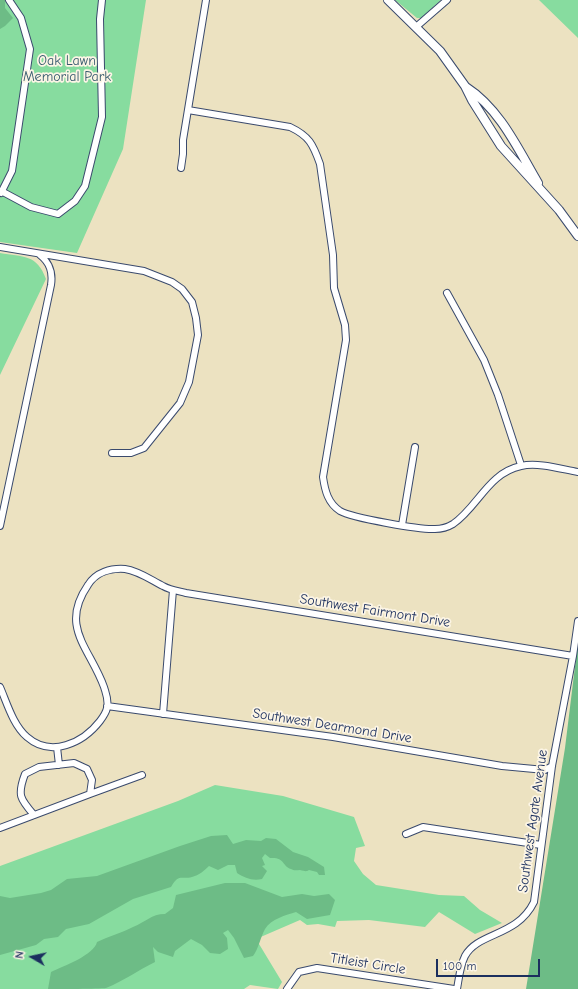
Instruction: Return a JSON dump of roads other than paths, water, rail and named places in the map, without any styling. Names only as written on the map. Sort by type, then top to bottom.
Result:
[{"type":"street","points":[[9,0],[21,18],[30,49],[12,171],[1,192],[31,207],[58,214],[75,201],[85,186],[102,117],[100,18],[102,0]]},
{"type":"street","points":[[181,168],[188,110],[206,0]]},
{"type":"street","points":[[388,0],[440,51],[465,86],[472,100],[501,146],[578,236]]},
{"type":"street","points":[[416,27],[447,0]]},
{"type":"street","points":[[465,86],[474,92],[494,113],[507,131],[546,197]]},
{"type":"street","points":[[188,110],[290,127],[302,133],[315,150],[320,164],[333,255],[334,288],[345,326],[346,340],[323,477],[325,492],[331,503],[349,515],[434,530],[452,524],[466,512],[495,479],[521,465],[578,472]]},
{"type":"street","points":[[0,247],[149,272],[172,282],[182,289],[194,308],[198,335],[188,384],[180,403],[144,448],[131,454],[112,453]]},
{"type":"street","points":[[0,526],[51,285],[51,269],[45,259],[38,254]]},
{"type":"street","points":[[447,294],[484,360],[498,395],[521,465]]},
{"type":"street","points":[[402,525],[415,447]]},
{"type":"street","name":"Southwest Fairmont Drive","points":[[107,706],[107,696],[100,677],[81,642],[76,628],[76,611],[81,594],[89,582],[97,575],[109,570],[132,570],[173,590],[573,656]]},
{"type":"street","points":[[163,714],[173,590]]},
{"type":"street","name":"Southwest Agate Avenue","points":[[457,989],[461,966],[466,954],[475,945],[508,929],[528,914],[534,902],[552,766],[573,656],[578,620]]},
{"type":"street","points":[[0,687],[14,717],[26,737],[40,745],[57,747],[73,743],[90,732],[106,712],[107,706]]},
{"type":"street","name":"Southwest Dearmond Drive","points":[[107,706],[333,737],[502,766],[545,770],[552,766]]},
{"type":"street","points":[[57,747],[59,765]]},
{"type":"street","points":[[34,815],[24,803],[19,789],[25,774],[39,767],[74,763],[87,769],[92,780],[90,794]]},
{"type":"street","points":[[0,828],[142,775]]},
{"type":"street","points":[[406,834],[423,827],[541,846]]},
{"type":"street","name":"Titleist Circle","points":[[287,989],[299,972],[317,968],[454,989]]},
{"type":"park label","name":"Oak Lawn Memorial Park","points":[[67,70]]}]
